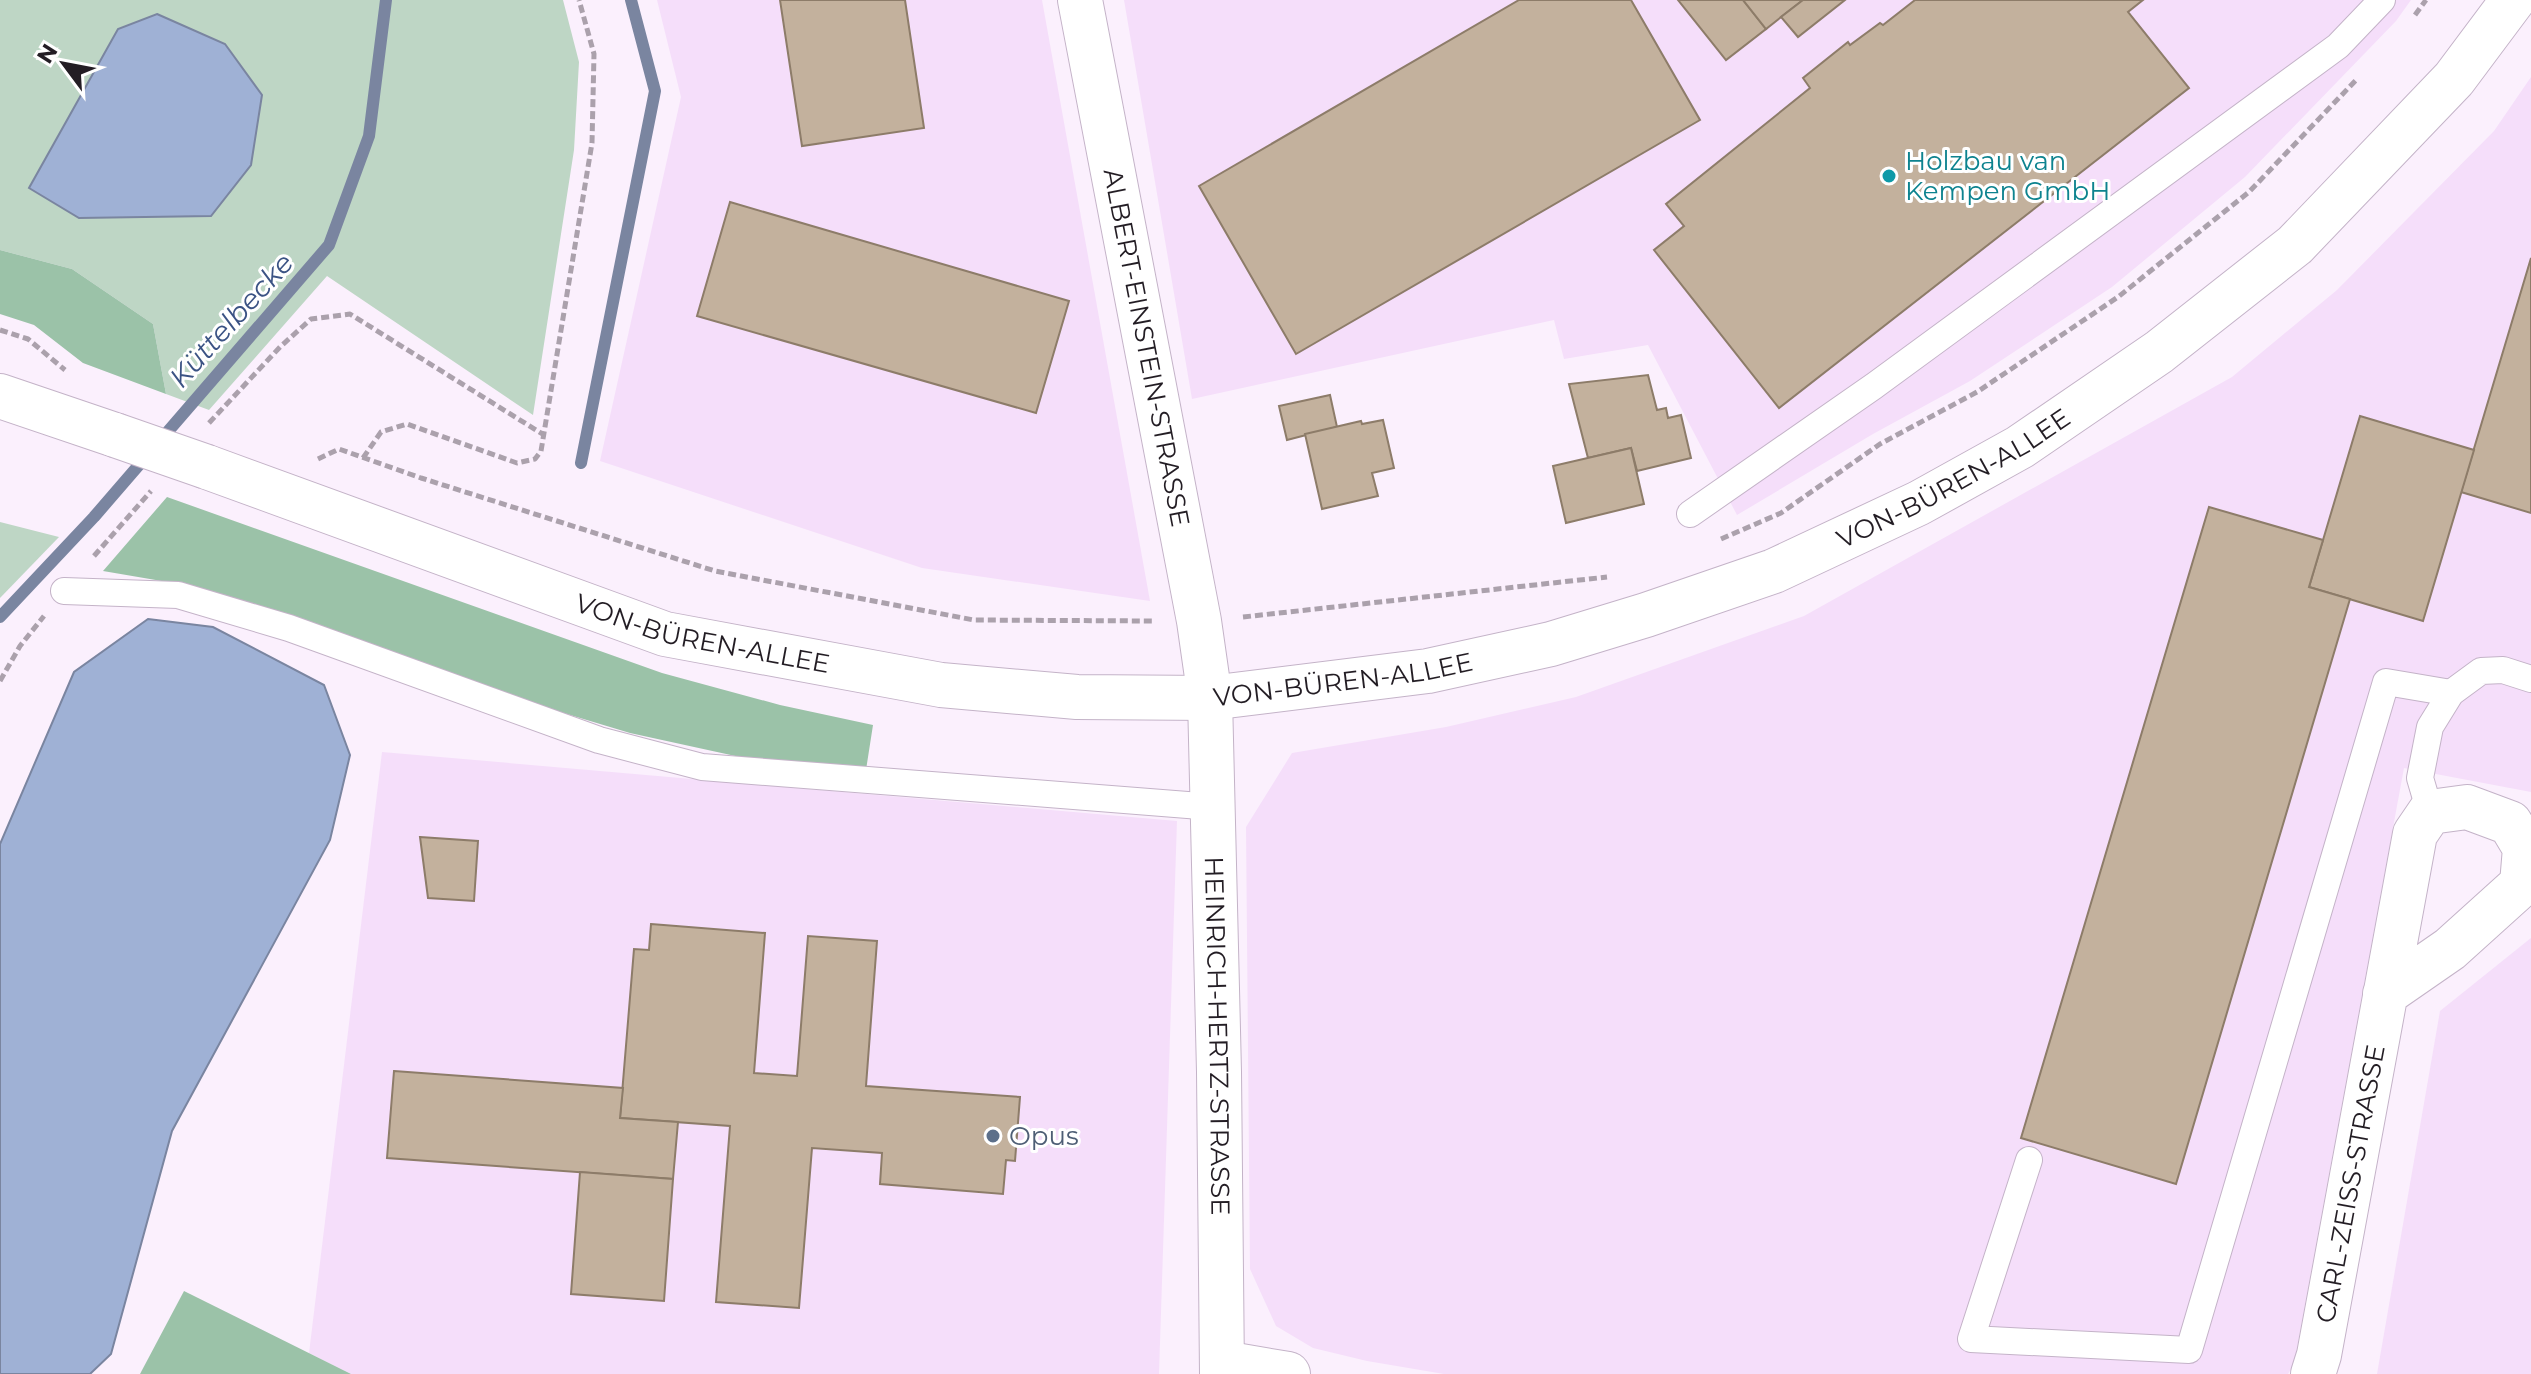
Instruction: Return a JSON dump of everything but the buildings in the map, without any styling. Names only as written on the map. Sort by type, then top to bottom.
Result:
[{"type":"street","name":"ALBERT-EINSTEIN-STRASSE","points":[[1080,0],[1199,621],[1210,698]]},
{"type":"street","name":"VON-BÜREN-ALLEE","points":[[0,396],[207,467],[665,634],[941,685],[1077,697],[1210,698],[1428,671],[1551,644],[1774,571],[1919,503],[2020,447],[2159,352],[2295,245],[2454,79],[2513,0]]},
{"type":"street","name":"HEINRICH-HERTZ-STRASSE","points":[[1210,698],[1222,1368]]},
{"type":"street","points":[[2385,994],[2450,949],[2522,884],[2525,848],[2510,823],[2467,807],[2430,812]]},
{"type":"street","name":"CARL-ZEISS-STRASSE","points":[[2313,1374],[2415,834],[2430,812]]},
{"type":"street","points":[[1222,1368],[1288,1374]]},
{"type":"lane","points":[[1690,514],[1874,386],[2338,46],[2382,0]]},
{"type":"lane","points":[[64,591],[178,595],[289,628],[599,740],[702,767],[1213,807]]},
{"type":"lane","points":[[2430,812],[2420,778],[2430,727],[2451,693],[2481,671],[2503,670],[2531,679]]},
{"type":"lane","points":[[2029,1160],[1971,1339],[2189,1350],[2386,682],[2451,693]]},
{"type":"path","points":[[363,458],[381,432],[407,424],[517,463],[535,459],[541,451],[592,143],[594,54],[579,0]]},
{"type":"path","points":[[0,330],[28,339],[70,374]]},
{"type":"path","points":[[315,461],[339,449],[715,571],[974,620],[1199,621]]},
{"type":"shaded area","points":[[657,0],[1042,0],[1150,601],[922,568],[600,461],[681,97]]},
{"type":"shaded area","points":[[1124,0],[2411,0],[2396,21],[2245,177],[2112,287],[1970,381],[1873,434],[1737,515],[1648,345],[1564,359],[1554,320],[1192,399]]},
{"type":"shaded area","points":[[2531,77],[2531,792],[2404,768],[2294,1364],[2288,1374],[1444,1374],[1313,1348],[1276,1326],[1250,1269],[1246,827],[1292,753],[1446,727],[1576,697],[1804,616],[2232,377],[2337,290],[2494,131]]},
{"type":"shaded area","points":[[382,752],[1177,821],[1159,1374],[351,1374],[309,1353]]},
{"type":"shaded area","points":[[2531,938],[2531,1374],[2377,1374],[2440,1011]]},
{"type":"green space","points":[[0,0],[563,0],[579,62],[574,150],[533,415],[327,276],[209,410],[166,394],[153,324],[72,269],[0,250]]},
{"type":"green space","points":[[0,250],[72,269],[153,324],[166,394],[83,363],[34,325],[0,314]]},
{"type":"green space","points":[[167,497],[662,673],[780,705],[873,725],[866,770],[767,763],[630,733],[527,702],[303,619],[185,585],[103,571]]},
{"type":"green space","points":[[0,522],[59,537],[0,598]]},
{"type":"green space","points":[[184,1291],[351,1374],[140,1374]]},
{"type":"water","points":[[157,14],[225,44],[262,95],[251,165],[211,216],[79,218],[29,188],[118,29]]},
{"type":"water","points":[[148,619],[213,627],[324,685],[350,755],[330,840],[172,1131],[111,1354],[90,1374],[0,1374],[0,844],[74,672]]},
{"type":"waterway","name":"Küttelbecke","points":[[0,617],[94,517],[329,245],[369,136],[386,0]]},
{"type":"waterway","points":[[581,463],[655,91],[631,0]]},
{"type":"place","name":"Holzbau van Kempen GmbH","points":[[1889,176]]},
{"type":"place","name":"Opus","points":[[993,1136]]}]
